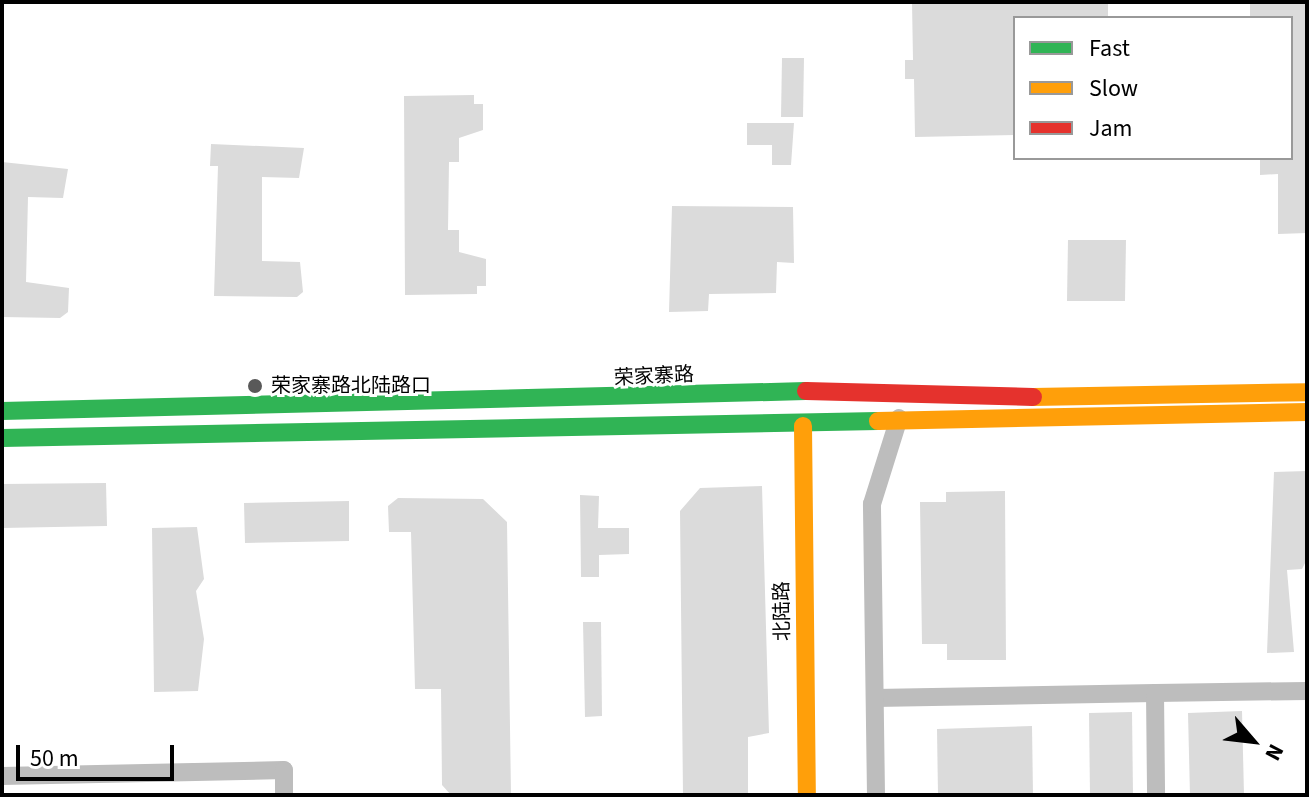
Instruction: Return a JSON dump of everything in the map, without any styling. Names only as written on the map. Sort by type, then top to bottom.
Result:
[{"type":"street","name":"荣家寨路","points":[[2,411],[815,391],[905,399],[1307,392]]},
{"type":"street","points":[[2,438],[803,426],[899,418],[1307,412]]},
{"type":"street","points":[[876,795],[872,504],[899,418]]},
{"type":"street","name":"北陆路","points":[[803,426],[807,795]]},
{"type":"street","points":[[875,698],[1307,691]]},
{"type":"street","points":[[1155,693],[1156,795]]},
{"type":"street","points":[[2,776],[284,770],[284,795]]},
{"type":"building","points":[[912,2],[1108,2],[1108,16],[1013,16],[1013,135],[915,137],[914,79],[905,79],[905,60],[913,60]]},
{"type":"building","points":[[1250,2],[1307,2],[1307,233],[1278,234],[1278,174],[1260,175],[1260,160],[1293,160],[1293,16],[1250,16]]},
{"type":"building","points":[[782,58],[804,58],[803,117],[781,117]]},
{"type":"building","points":[[474,95],[474,104],[483,104],[483,130],[459,138],[459,162],[449,162],[448,230],[459,230],[459,252],[486,259],[486,286],[477,286],[477,294],[405,295],[404,96]]},
{"type":"building","points":[[747,123],[794,123],[791,165],[772,165],[772,145],[747,145]]},
{"type":"building","points":[[211,144],[304,148],[299,178],[262,177],[262,261],[300,262],[303,292],[297,297],[214,296],[218,166],[210,166]]},
{"type":"building","points":[[2,162],[68,169],[63,198],[28,197],[26,282],[69,288],[68,312],[60,318],[2,317]]},
{"type":"building","points":[[672,206],[793,207],[794,263],[777,262],[776,293],[709,294],[708,311],[669,312]]},
{"type":"building","points":[[1068,240],[1126,240],[1125,301],[1067,301]]},
{"type":"building","points":[[1307,471],[1307,559],[1302,569],[1287,570],[1294,652],[1267,653],[1274,472]]},
{"type":"building","points":[[106,483],[107,526],[2,528],[2,484]]},
{"type":"building","points":[[762,486],[769,733],[748,737],[748,795],[683,795],[680,511],[700,488]]},
{"type":"building","points":[[1005,491],[1006,660],[947,660],[947,644],[922,644],[920,502],[946,502],[946,492]]},
{"type":"building","points":[[580,495],[599,496],[598,528],[629,528],[629,554],[599,555],[599,577],[581,577]]},
{"type":"building","points":[[398,498],[483,499],[507,522],[511,795],[451,795],[442,785],[441,689],[415,689],[411,532],[389,532],[388,506]]},
{"type":"building","points":[[349,501],[349,541],[245,543],[244,503]]},
{"type":"building","points":[[197,527],[204,579],[196,591],[204,639],[198,691],[154,692],[152,528]]},
{"type":"building","points":[[583,622],[601,622],[602,716],[585,717]]},
{"type":"building","points":[[1242,711],[1244,795],[1190,795],[1188,713]]},
{"type":"building","points":[[1132,712],[1133,795],[1090,795],[1089,713]]},
{"type":"building","points":[[1032,726],[1033,795],[938,795],[937,729]]},
{"type":"traffic: fast","points":[[2,411],[806,391]]},
{"type":"traffic: fast","points":[[2,438],[878,421]]},
{"type":"traffic: slow","points":[[1033,397],[1307,392]]},
{"type":"traffic: slow","points":[[878,421],[1307,412]]},
{"type":"traffic: slow","points":[[803,426],[807,795]]},
{"type":"traffic: jam","points":[[806,391],[1033,397]]},
{"type":"place","name":"荣家寨路北陆路口","points":[[255,386]]}]
